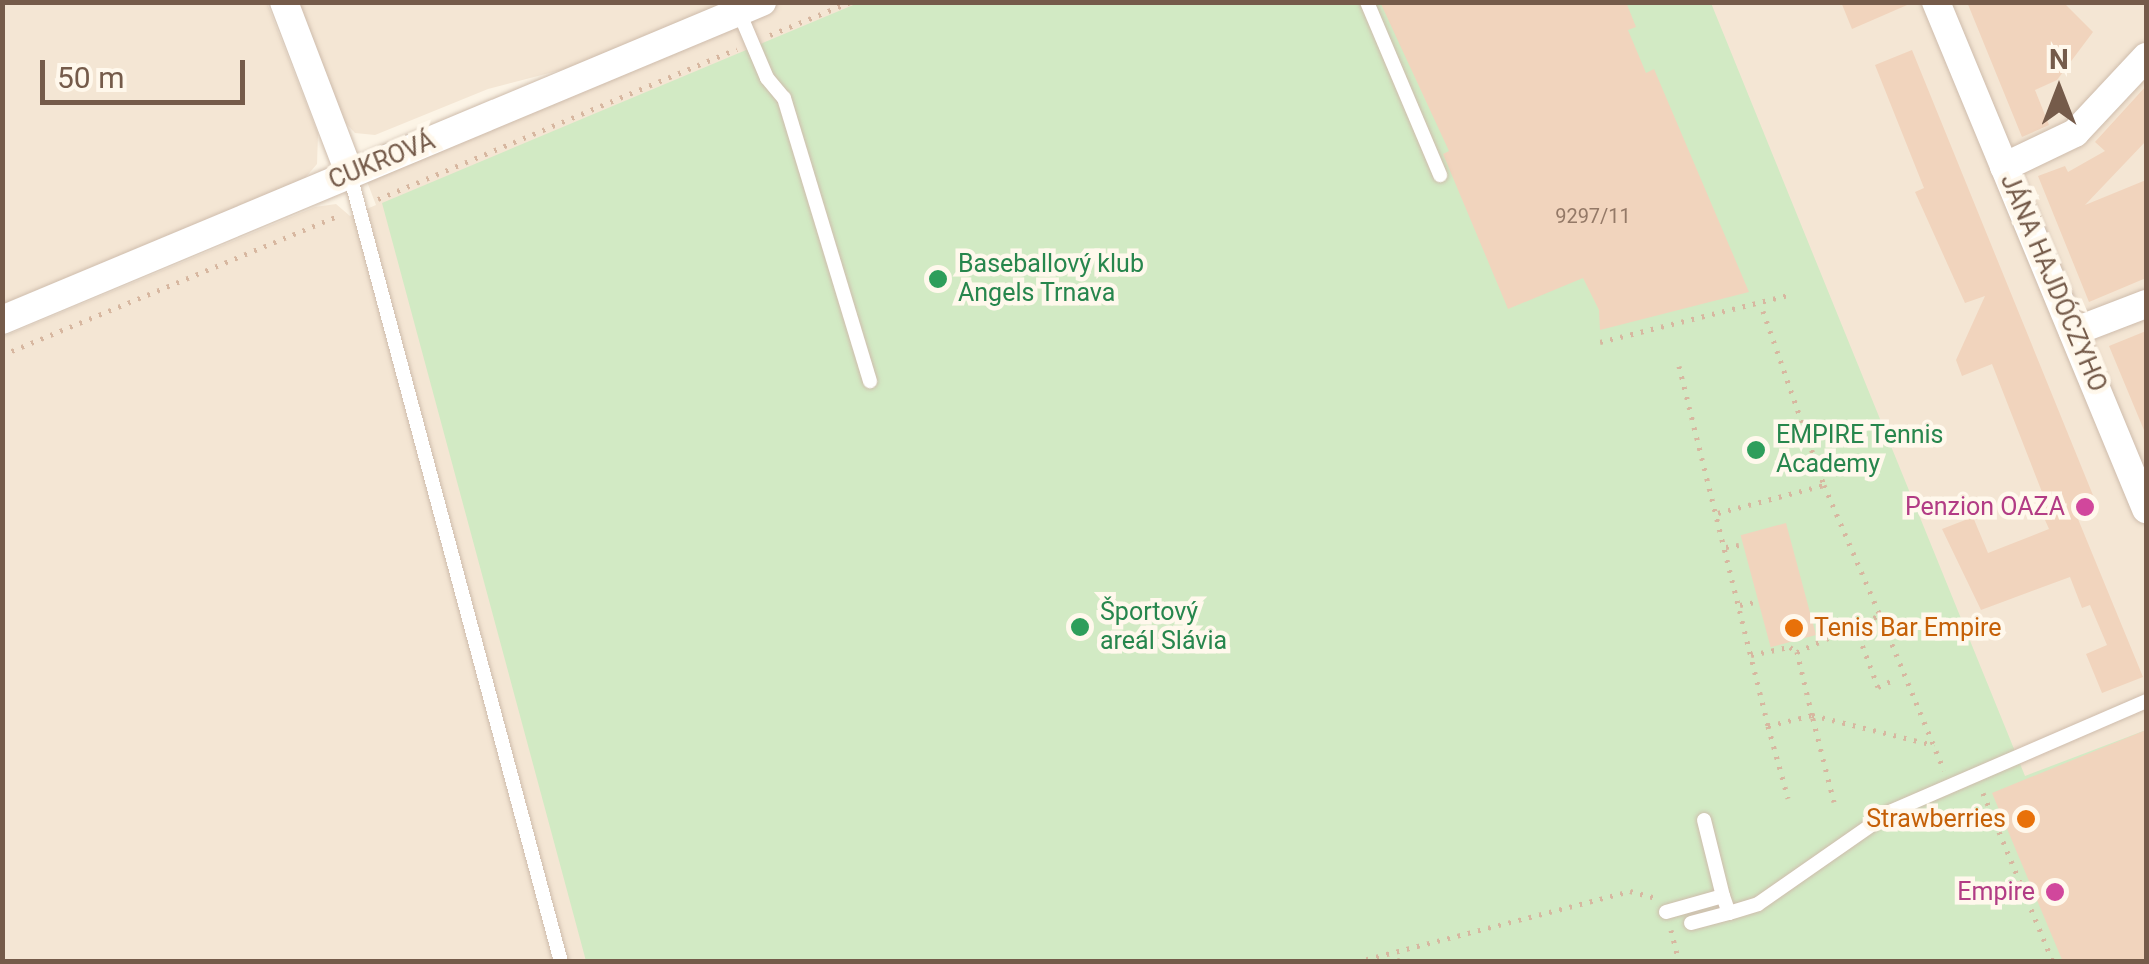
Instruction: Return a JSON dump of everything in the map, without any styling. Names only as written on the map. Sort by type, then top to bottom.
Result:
[{"type":"street","points":[[284,2],[350,175]]},
{"type":"street","name":"JÁNA HAJDÓCZYHO","points":[[1936,2],[2146,509]]},
{"type":"street","name":"CUKROVÁ","points":[[2,320],[750,7]]},
{"type":"street","points":[[2004,166],[2075,133],[2146,57]]},
{"type":"street","points":[[2073,332],[2146,304]]},
{"type":"lane","points":[[1367,2],[1440,175]]},
{"type":"lane","points":[[750,7],[752,42],[767,78],[784,98],[870,381]]},
{"type":"lane","points":[[350,175],[362,206],[562,962]]},
{"type":"lane","points":[[1690,923],[1758,904],[1890,812],[2146,702]]},
{"type":"lane","points":[[1704,820],[1729,914]]},
{"type":"lane","points":[[1666,912],[1723,896]]},
{"type":"path","points":[[2,355],[850,2]]},
{"type":"path","points":[[1600,342],[1794,294]]},
{"type":"path","points":[[1763,311],[1824,485],[1951,787]]},
{"type":"path","points":[[1680,366],[1788,798]]},
{"type":"path","points":[[1718,513],[1824,485]]},
{"type":"path","points":[[1726,547],[1739,544]]},
{"type":"path","points":[[1740,605],[1755,602]]},
{"type":"path","points":[[1796,652],[1880,615]]},
{"type":"path","points":[[1855,626],[1878,687],[1895,678]]},
{"type":"path","points":[[1751,655],[1790,647],[1796,652],[1834,802]]},
{"type":"path","points":[[1768,726],[1812,716],[1934,745]]},
{"type":"path","points":[[1982,790],[2053,962]]},
{"type":"path","points":[[1356,962],[1630,891],[1647,892],[1666,912],[1679,962]]},
{"type":"shaded area","points":[[3,2],[267,3],[318,134],[317,164],[305,178],[3,304]]},
{"type":"shaded area","points":[[297,3],[2146,3],[2146,961],[3,961],[2,337],[315,207],[336,204],[350,216],[376,205],[358,158],[565,69],[488,89],[375,135],[355,133],[341,118]]},
{"type":"green space","points":[[858,3],[1711,3],[2025,776],[2146,730],[2146,961],[586,961],[382,203]]},
{"type":"building","points":[[1380,2],[1626,2],[1636,27],[1628,30],[1646,73],[1654,69],[1749,292],[1600,330],[1599,310],[1583,278],[1508,309],[1443,154],[1449,151]]},
{"type":"building","points":[[1841,2],[1914,2],[1852,29]]},
{"type":"building","points":[[1967,2],[2063,2],[2093,32],[2057,80],[2035,90],[2049,125],[2022,137]]},
{"type":"building","points":[[1912,50],[2099,510],[2078,519],[2143,677],[2102,693],[2086,654],[2107,645],[2090,605],[2082,608],[2070,577],[1981,610],[1942,529],[1973,517],[1988,553],[2049,529],[2034,495],[2042,492],[1992,364],[1962,376],[1956,360],[1985,296],[1965,303],[1915,192],[1924,188],[1875,65]]},
{"type":"building","points":[[2146,86],[2146,141],[2085,205],[2146,180],[2146,278],[2089,302],[2038,176],[2065,166],[2068,172],[2105,151],[2095,142]]},
{"type":"building","points":[[2146,331],[2146,435],[2109,346]]},
{"type":"building","points":[[1786,523],[1816,635],[1771,647],[1741,535]]},
{"type":"building","points":[[2146,730],[2146,962],[2063,962],[1992,793]]},
{"type":"place","name":"Baseballový klub Angels Trnava","points":[[938,279]]},
{"type":"place","name":"EMPIRE Tennis Academy","points":[[1756,450]]},
{"type":"place","name":"Penzion OAZA","points":[[2085,507]]},
{"type":"place","name":"Športový areál Slávia","points":[[1080,627]]},
{"type":"place","name":"Tenis Bar Empire","points":[[1794,628]]},
{"type":"place","name":"Strawberries","points":[[2026,819]]},
{"type":"place","name":"Empire","points":[[2055,892]]}]
